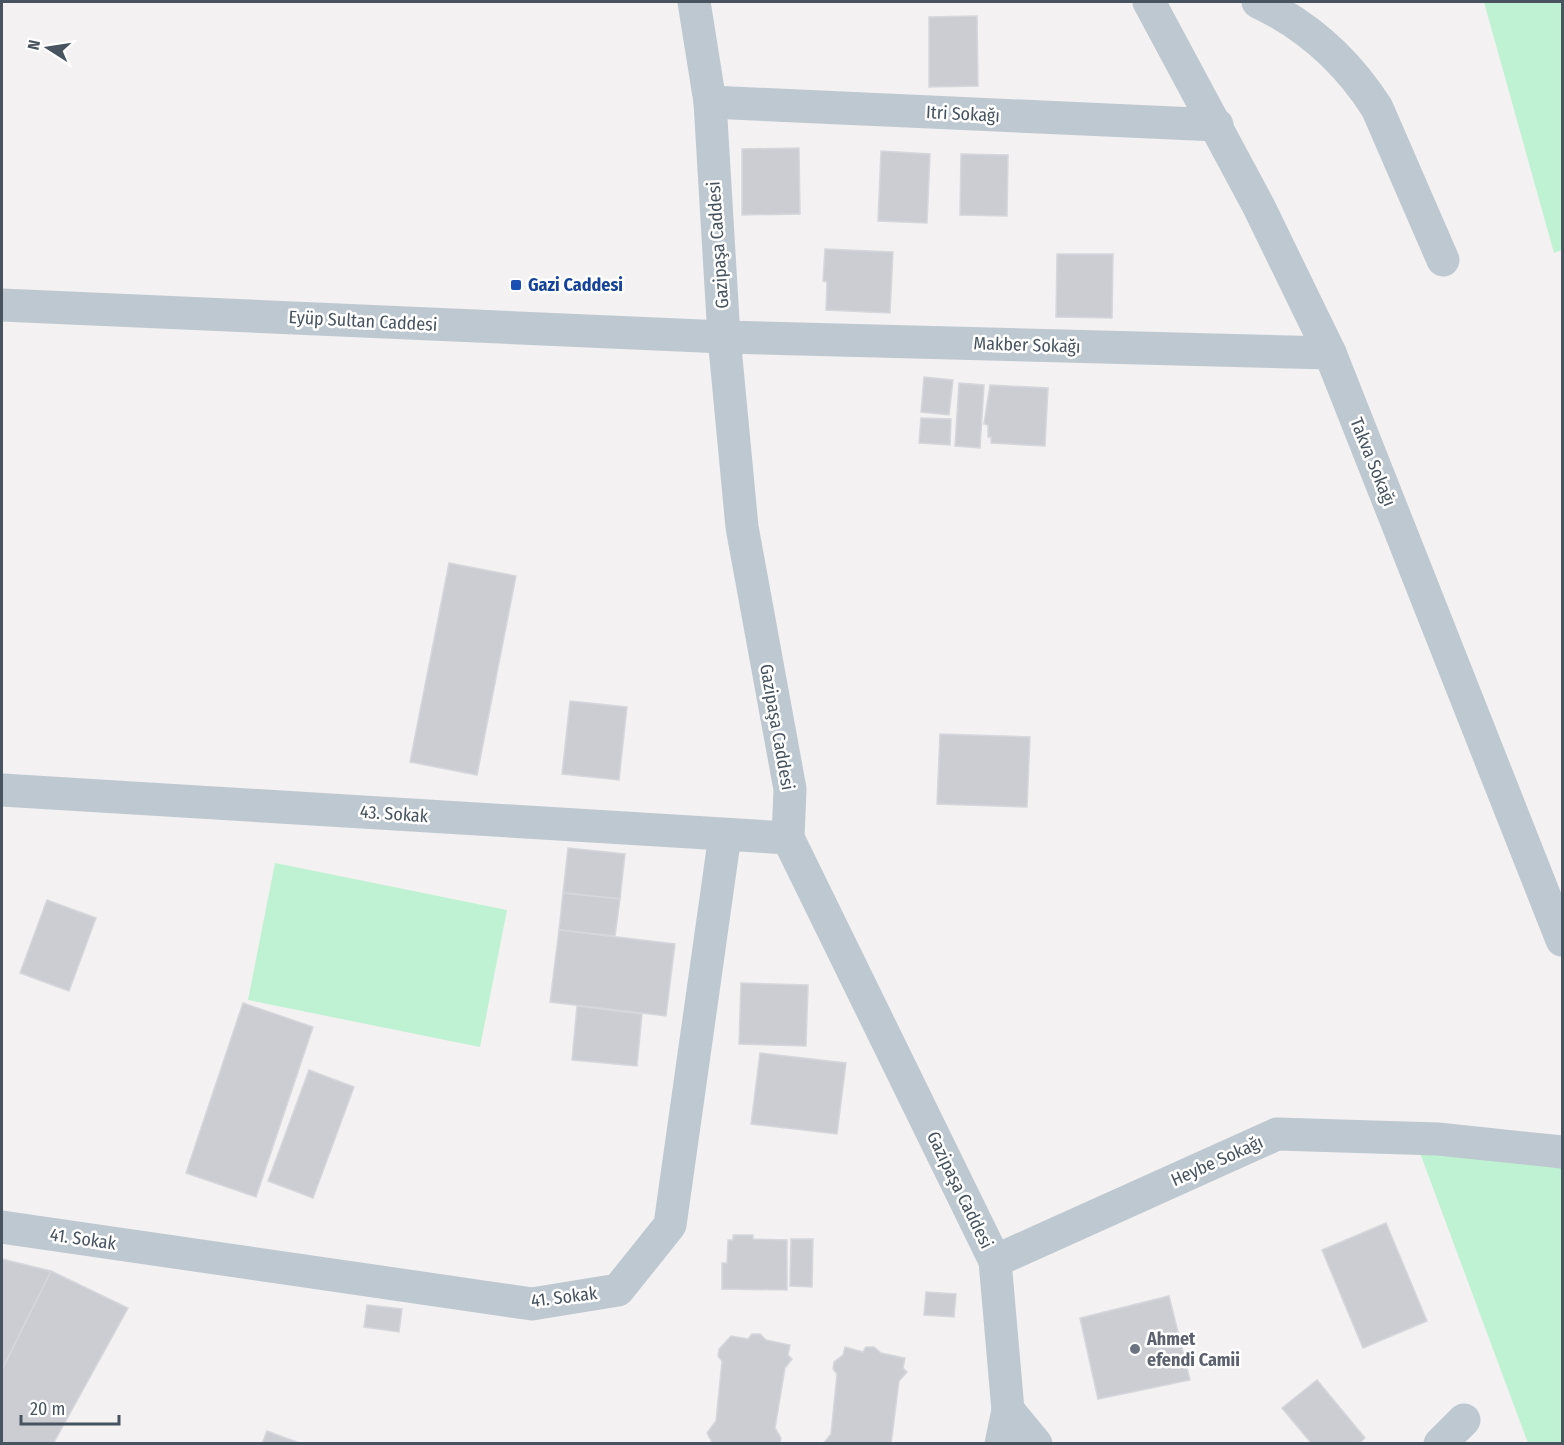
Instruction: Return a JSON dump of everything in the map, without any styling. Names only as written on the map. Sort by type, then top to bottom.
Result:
[{"type":"street","name":"Gazipaşa Caddesi","points":[[694,2],[710,102],[724,337],[742,527],[790,789],[788,838],[995,1261],[1008,1410],[1001,1443]]},
{"type":"street","name":"Takva Sokağı","points":[[1149,2],[1217,125],[1330,353],[1563,940]]},
{"type":"street","points":[[1258,2],[1314,35],[1333,52],[1364,88],[1377,108],[1443,260]]},
{"type":"street","name":"Itri Sokağı","points":[[710,102],[1217,125]]},
{"type":"street","name":"Eyüp Sultan Caddesi","points":[[2,305],[724,337]]},
{"type":"street","name":"Makber Sokağı","points":[[724,337],[1330,353]]},
{"type":"street","name":"43. Sokak","points":[[2,790],[788,838]]},
{"type":"street","name":"41. Sokak","points":[[2,1227],[532,1304],[618,1290],[670,1226],[725,835]]},
{"type":"street","name":"Heybe Sokağı","points":[[995,1261],[1277,1134],[1438,1139],[1563,1152]]},
{"type":"street","points":[[1008,1410],[1036,1443]]},
{"type":"street","points":[[1440,1443],[1464,1420]]},
{"type":"green space","points":[[1484,2],[1562,2],[1562,250],[1554,253]]},
{"type":"green space","points":[[275,863],[507,910],[480,1047],[248,1000]]},
{"type":"green space","points":[[1420,1153],[1562,1168],[1562,1443],[1528,1443]]},
{"type":"building","points":[[977,16],[978,86],[929,87],[929,17]]},
{"type":"building","points":[[799,148],[800,214],[742,215],[742,149]]},
{"type":"building","points":[[881,151],[930,154],[927,223],[878,221]]},
{"type":"building","points":[[961,154],[1008,155],[1007,216],[960,215]]},
{"type":"building","points":[[825,249],[893,252],[890,313],[826,310],[827,282],[823,281]]},
{"type":"building","points":[[1057,254],[1113,254],[1112,318],[1056,317]]},
{"type":"building","points":[[924,377],[953,380],[949,415],[921,412]]},
{"type":"building","points":[[959,383],[984,385],[980,448],[955,446]]},
{"type":"building","points":[[990,385],[1048,388],[1045,446],[991,443],[991,437],[988,437],[988,425],[984,424]]},
{"type":"building","points":[[921,418],[951,419],[950,445],[919,443]]},
{"type":"building","points":[[449,563],[516,576],[477,775],[410,762]]},
{"type":"building","points":[[570,701],[627,707],[619,780],[562,774]]},
{"type":"building","points":[[940,734],[1030,737],[1027,807],[937,804]]},
{"type":"building","points":[[568,848],[625,854],[620,899],[563,893]]},
{"type":"building","points":[[563,893],[620,899],[615,936],[559,930]]},
{"type":"building","points":[[47,900],[96,918],[69,991],[20,973]]},
{"type":"building","points":[[559,930],[675,944],[666,1016],[550,1002]]},
{"type":"building","points":[[741,983],[808,985],[806,1046],[739,1044]]},
{"type":"building","points":[[243,1003],[313,1027],[256,1197],[186,1173]]},
{"type":"building","points":[[577,1006],[642,1014],[637,1066],[572,1060]]},
{"type":"building","points":[[760,1053],[846,1063],[837,1134],[751,1124]]},
{"type":"building","points":[[309,1070],[354,1087],[313,1198],[268,1181]]},
{"type":"building","points":[[1386,1223],[1427,1321],[1363,1348],[1322,1250]]},
{"type":"building","points":[[733,1235],[753,1235],[753,1239],[787,1240],[787,1290],[722,1289],[722,1263],[727,1263],[728,1240],[733,1240]]},
{"type":"building","points":[[791,1239],[813,1239],[812,1287],[790,1286]]},
{"type":"building","points":[[2,1259],[51,1271],[2,1370]]},
{"type":"building","points":[[51,1271],[128,1308],[53,1444],[2,1444],[2,1370]]},
{"type":"building","points":[[926,1292],[956,1294],[954,1317],[924,1315]]},
{"type":"building","name":"Ahmet efendi Camii","points":[[1169,1296],[1190,1380],[1098,1399],[1080,1318]]},
{"type":"building","points":[[367,1305],[402,1309],[399,1332],[364,1327]]},
{"type":"building","points":[[752,1334],[760,1334],[766,1340],[790,1345],[788,1355],[792,1359],[785,1368],[775,1428],[781,1438],[780,1444],[713,1444],[707,1433],[716,1421],[722,1361],[718,1356],[719,1349],[731,1336],[748,1339]]},
{"type":"building","points":[[845,1347],[863,1352],[866,1347],[874,1347],[881,1353],[905,1358],[903,1368],[907,1372],[899,1381],[891,1444],[823,1444],[831,1434],[837,1374],[833,1369],[834,1362],[843,1355]]},
{"type":"building","points":[[1317,1380],[1365,1438],[1358,1444],[1312,1444],[1282,1408]]},
{"type":"building","points":[[267,1431],[302,1444],[262,1444]]},
{"type":"place","name":"Gazi Caddesi","points":[[516,285]]},
{"type":"place","name":"Ahmet efendi Camii","points":[[1135,1349]]}]
